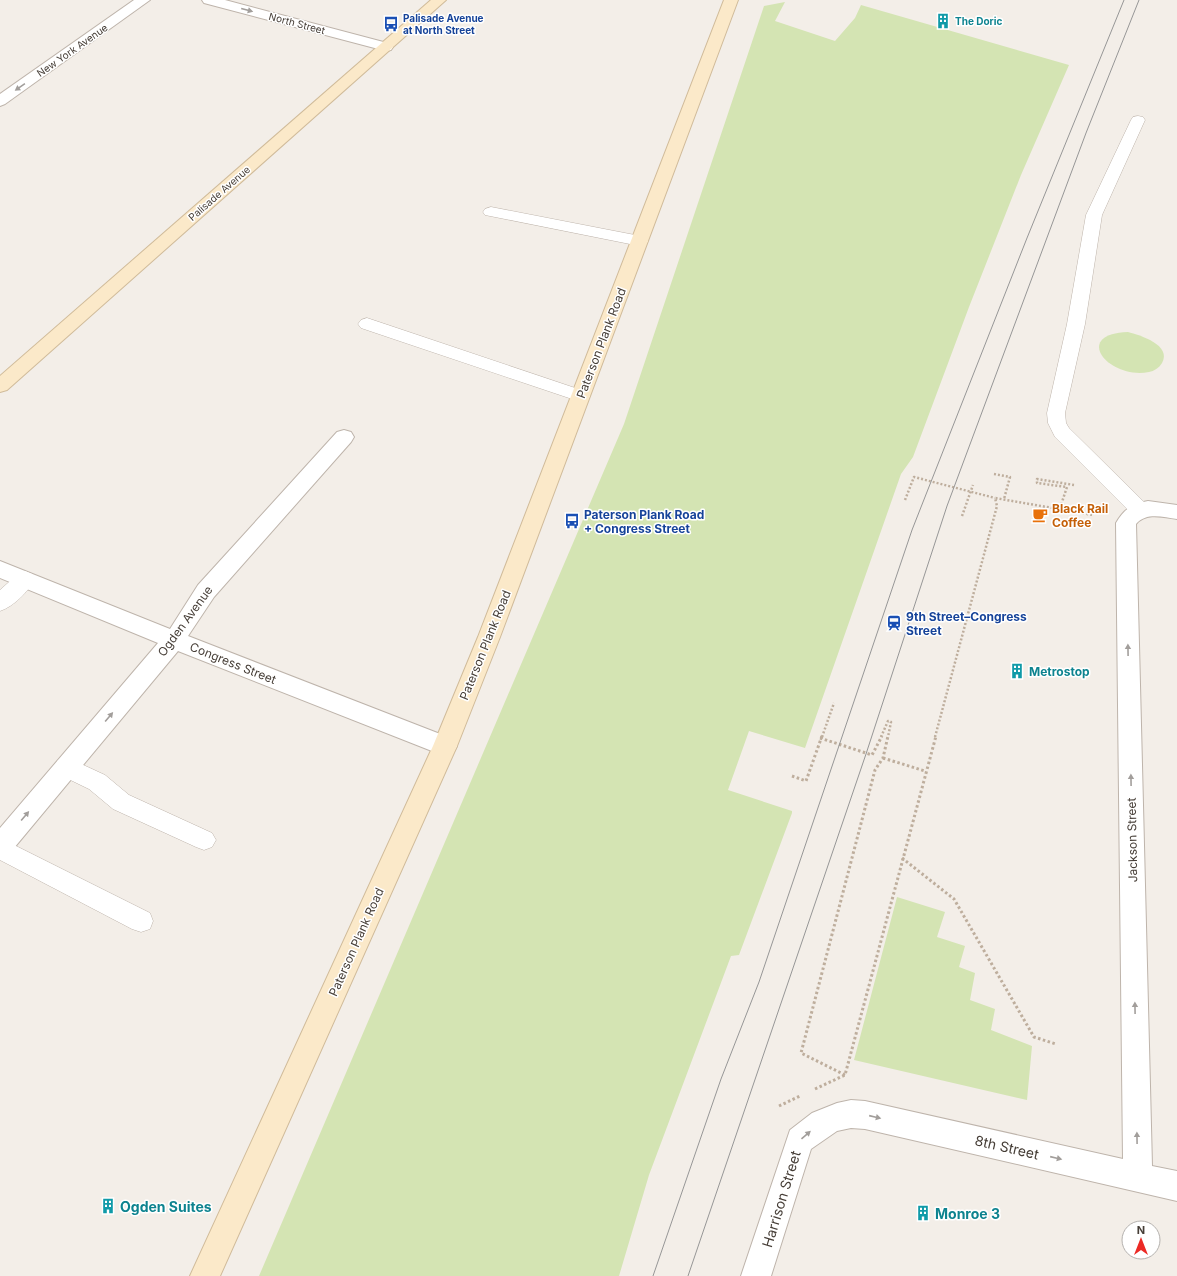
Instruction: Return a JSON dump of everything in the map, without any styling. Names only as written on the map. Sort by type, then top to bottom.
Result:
[{"type":"main road","name":"Palisade Avenue","points":[[0,386],[439,0]]},
{"type":"main road","name":"Paterson Plank Road","points":[[205,1276],[445,746],[489,637],[731,0]]},
{"type":"street","name":"New York Avenue","points":[[0,101],[143,0]]},
{"type":"street","name":"North Street","points":[[209,0],[386,46]]},
{"type":"street","name":"Ogden Avenue","points":[[0,847],[174,640],[206,591],[344,437]]},
{"type":"street","points":[[1140,510],[1177,512]]},
{"type":"street","name":"Jackson Street","points":[[1138,1177],[1126,523],[1133,512],[1140,510]]},
{"type":"street","name":"Congress Street","points":[[0,568],[174,640],[445,746]]},
{"type":"street","name":"8th Street","points":[[837,1117],[851,1114],[865,1115],[1177,1186]]},
{"type":"street","name":"Harrison Street","points":[[756,1276],[800,1140],[822,1123],[837,1117]]},
{"type":"lane","points":[[1138,120],[1094,215],[1076,324],[1056,414],[1057,423],[1066,437],[1140,510]]},
{"type":"lane","points":[[491,212],[640,241]]},
{"type":"lane","points":[[367,324],[581,396]]},
{"type":"lane","points":[[0,603],[25,579]]},
{"type":"lane","points":[[66,767],[97,782],[121,802],[204,840]]},
{"type":"lane","points":[[0,847],[141,921]]},
{"type":"path","points":[[994,474],[1010,477],[1004,499]]},
{"type":"path","points":[[905,500],[914,477],[995,498],[1060,508],[1093,515]]},
{"type":"path","points":[[1060,508],[1067,487],[1037,483],[1037,479],[1076,485]]},
{"type":"path","points":[[962,516],[973,486]]},
{"type":"path","points":[[845,1075],[997,506],[995,498]]},
{"type":"path","points":[[792,776],[806,781],[820,738],[834,704]]},
{"type":"path","points":[[820,738],[872,755],[876,750],[888,721],[891,722],[883,758],[874,770],[801,1053],[845,1075]]},
{"type":"path","points":[[883,758],[925,771]]},
{"type":"path","points":[[902,858],[954,899],[1034,1037],[1056,1044]]},
{"type":"path","points":[[812,1090],[845,1075]]},
{"type":"path","points":[[779,1106],[805,1094]]},
{"type":"green space","points":[[785,2],[775,21],[835,41],[855,18],[861,5],[1069,65],[1021,175],[969,307],[913,457],[901,474],[805,748],[749,731],[728,790],[792,811],[792,813],[739,955],[731,956],[649,1175],[619,1276],[259,1276],[624,424],[764,6]]},
{"type":"green space","points":[[1128,332],[1147,338],[1159,346],[1163,351],[1164,357],[1158,368],[1149,372],[1134,373],[1121,369],[1110,363],[1102,356],[1099,348],[1102,340],[1111,335]]},
{"type":"green space","points":[[897,897],[945,912],[937,937],[965,946],[959,967],[975,973],[970,1000],[995,1009],[991,1030],[1032,1046],[1027,1100],[854,1060]]},
{"type":"tram line","points":[[653,1276],[721,1079],[759,982],[912,530],[1027,238],[1124,0]]},
{"type":"tram line","points":[[688,1276],[866,754],[947,506],[1086,133],[1139,0]]},
{"type":"place","name":"The Doric","points":[[943,21]]},
{"type":"place","name":"Palisade Avenue at North Street","points":[[391,24]]},
{"type":"place","name":"Black Rail Coffee","points":[[1040,515]]},
{"type":"place","name":"Paterson Plank Road + Congress Street","points":[[572,521]]},
{"type":"place","name":"9th Street–Congress Street","points":[[894,623]]},
{"type":"place","name":"Metrostop","points":[[1017,671]]},
{"type":"place","name":"Ogden Suites","points":[[108,1206]]},
{"type":"place","name":"Monroe 3","points":[[923,1213]]}]
